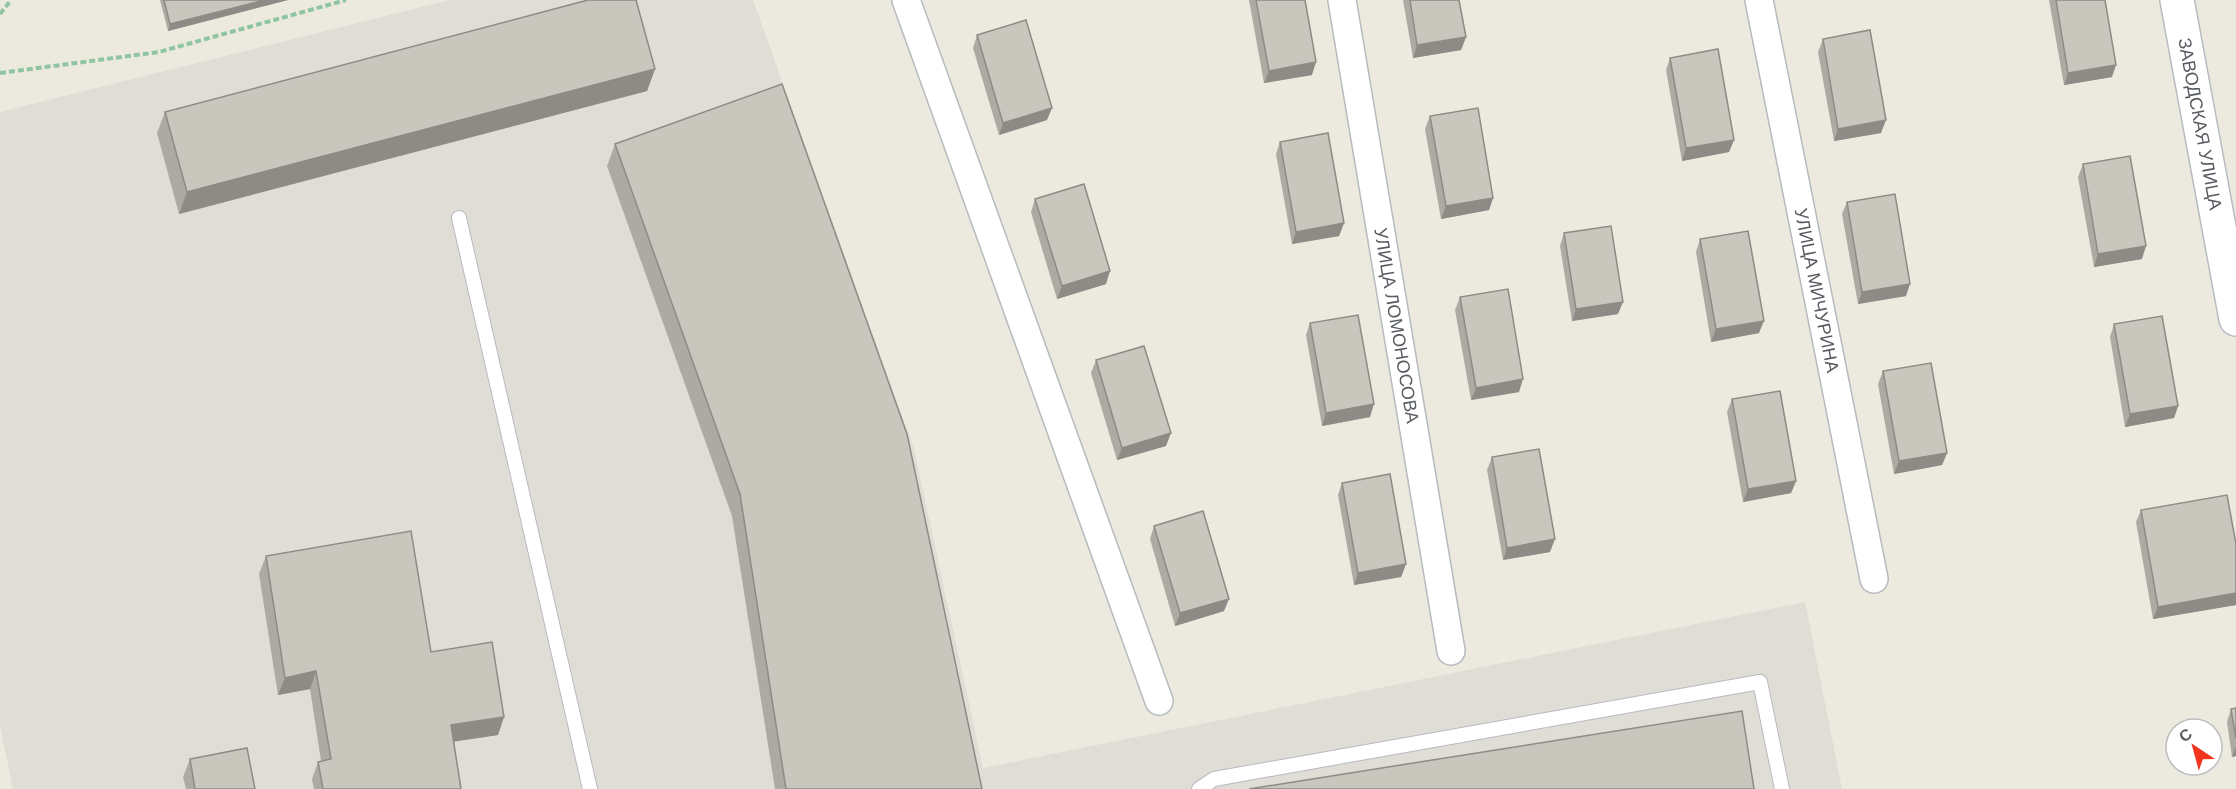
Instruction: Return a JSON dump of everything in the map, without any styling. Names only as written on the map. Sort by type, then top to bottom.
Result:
[{"type":"street","points":[[906,0],[1159,701]]},
{"type":"street","name":"УЛИЦА ЛОМОНОСОВА","points":[[1342,0],[1451,651]]},
{"type":"street","name":"УЛИЦА МИЧУРИНА","points":[[1759,0],[1874,579]]},
{"type":"street","name":"ЗАВОДСКАЯ УЛИЦА","points":[[2177,0],[2232,272],[2236,319]]},
{"type":"lane","points":[[459,218],[590,789]]},
{"type":"lane","points":[[1199,789],[1214,779],[1760,682],[1782,789]]},
{"type":"path","points":[[0,14],[11,0]]},
{"type":"path","points":[[0,73],[159,52],[346,0]]},
{"type":"shaded area","points":[[449,0],[753,0],[914,449],[983,768],[1805,602],[1842,789],[13,789],[0,726],[0,112]]},
{"type":"building","points":[[164,0],[265,0],[170,24]]},
{"type":"building","points":[[588,0],[636,0],[655,69],[187,192],[165,112]]},
{"type":"building","points":[[1256,0],[1305,0],[1316,62],[1269,71]]},
{"type":"building","points":[[1410,0],[1459,0],[1466,37],[1417,45]]},
{"type":"building","points":[[2056,0],[2105,0],[2116,65],[2068,73]]},
{"type":"building","points":[[1026,20],[1052,108],[1003,123],[977,35]]},
{"type":"building","points":[[1870,30],[1886,120],[1838,129],[1823,39]]},
{"type":"building","points":[[1718,49],[1734,140],[1686,148],[1670,58]]},
{"type":"building","points":[[782,84],[907,434],[982,789],[786,789],[740,494],[615,144]]},
{"type":"building","points":[[1478,108],[1493,198],[1446,206],[1430,116]]},
{"type":"building","points":[[1328,133],[1344,223],[1296,232],[1280,142]]},
{"type":"building","points":[[2130,156],[2146,246],[2098,254],[2083,164]]},
{"type":"building","points":[[1084,184],[1110,271],[1062,286],[1035,199]]},
{"type":"building","points":[[1895,194],[1910,284],[1862,292],[1847,202]]},
{"type":"building","points":[[1611,226],[1623,302],[1576,309],[1564,233]]},
{"type":"building","points":[[1748,231],[1764,321],[1716,329],[1700,239]]},
{"type":"building","points":[[1508,289],[1523,379],[1476,388],[1460,297]]},
{"type":"building","points":[[1358,315],[1374,404],[1326,413],[1310,323]]},
{"type":"building","points":[[2162,316],[2178,406],[2130,414],[2114,324]]},
{"type":"building","points":[[1144,346],[1171,433],[1122,448],[1096,360]]},
{"type":"building","points":[[1931,363],[1947,453],[1899,461],[1883,371]]},
{"type":"building","points":[[1780,391],[1796,481],[1748,489],[1732,399]]},
{"type":"building","points":[[1539,449],[1555,539],[1507,548],[1492,457]]},
{"type":"building","points":[[1390,474],[1406,564],[1358,573],[1342,483]]},
{"type":"building","points":[[2227,495],[2236,544],[2236,593],[2158,607],[2141,510]]},
{"type":"building","points":[[1203,511],[1229,599],[1180,613],[1154,526]]},
{"type":"building","points":[[411,531],[431,652],[492,642],[504,717],[451,725],[461,789],[323,789],[318,762],[331,759],[316,671],[285,678],[266,556]]},
{"type":"building","points":[[2236,708],[2236,739],[2231,709]]},
{"type":"building","points":[[1742,711],[1754,789],[1249,789]]},
{"type":"building","points":[[247,748],[255,789],[195,789],[190,759]]}]
